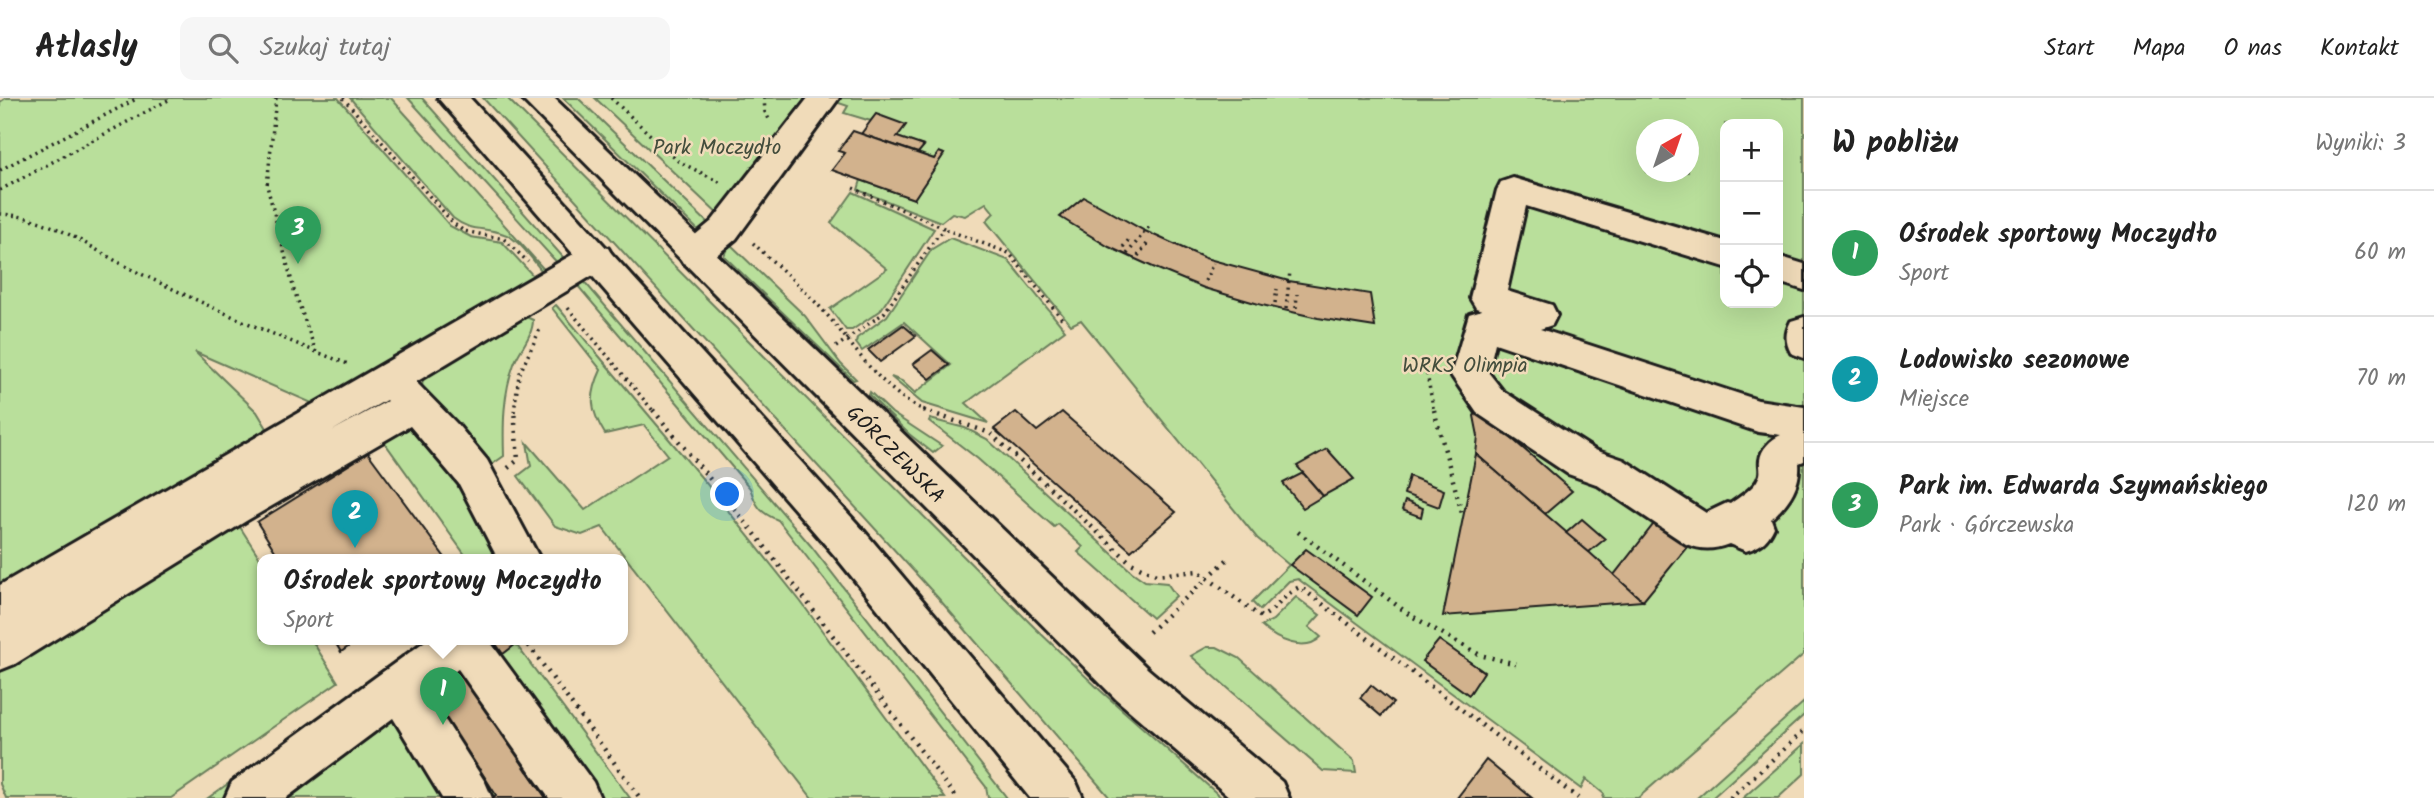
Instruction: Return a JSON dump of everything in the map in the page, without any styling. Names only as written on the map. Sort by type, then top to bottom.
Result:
[{"type":"main road","points":[[453,98],[850,544],[1060,798]]},
{"type":"main road","name":"GÓRCZEWSKA","points":[[536,98],[1132,684],[1266,798]]},
{"type":"main road","points":[[695,254],[724,230],[824,98]]},
{"type":"main road","points":[[1720,252],[1513,190],[1489,298],[1804,402]]},
{"type":"main road","points":[[0,608],[401,392],[548,285],[596,257]]},
{"type":"main road","points":[[1783,271],[1804,277]]},
{"type":"main road","points":[[1804,423],[1758,416],[1482,324],[1469,375],[1490,402],[1582,462],[1610,472],[1700,531],[1715,531],[1727,521],[1746,533],[1754,527],[1741,520],[1779,485],[1782,474],[1779,459],[1786,450],[1804,445]]},
{"type":"main road","points":[[1804,331],[1804,343]]},
{"type":"main road","points":[[401,392],[474,472],[517,554]]},
{"type":"main road","points":[[0,649],[232,508],[374,430],[401,392]]},
{"type":"main road","points":[[248,798],[457,645]]},
{"type":"main road","points":[[468,645],[577,798]]},
{"type":"main road","points":[[399,688],[470,798]]},
{"type":"path","points":[[0,170],[138,98]]},
{"type":"path","points":[[0,190],[172,98]]},
{"type":"path","points":[[276,98],[268,186],[294,290],[316,352]]},
{"type":"path","points":[[343,98],[448,219],[464,231],[498,236],[508,241],[548,285],[752,530],[957,798]]},
{"type":"path","points":[[853,188],[947,230],[1009,253],[1063,320]]},
{"type":"path","points":[[0,214],[31,216],[254,328],[316,352],[401,392]]},
{"type":"path","points":[[1127,254],[1152,224]]},
{"type":"path","points":[[835,347],[884,313],[938,235],[947,230]]},
{"type":"path","points":[[1123,247],[1131,237]]},
{"type":"path","points":[[1138,256],[1147,244]]},
{"type":"path","points":[[1205,281],[1213,263]]},
{"type":"path","points":[[1286,309],[1290,271]]},
{"type":"path","points":[[1275,303],[1277,289]]},
{"type":"path","points":[[1296,308],[1297,294]]},
{"type":"path","points":[[809,296],[863,360],[910,403],[927,412],[972,424],[990,433],[1131,563],[1156,575],[1174,575],[1192,570],[1209,577],[1261,617],[1268,615],[1293,589],[1300,587],[1578,798]]},
{"type":"path","points":[[481,487],[518,460],[512,433],[512,411],[518,373],[528,347],[544,324]]},
{"type":"path","points":[[1427,374],[1435,416],[1463,517]]},
{"type":"path","points":[[1298,532],[1410,615],[1480,655],[1516,664]]},
{"type":"path","points":[[1149,632],[1229,558]]},
{"type":"path","points":[[528,645],[640,798]]},
{"type":"path","points":[[1730,798],[1804,731]]},
{"type":"green space","points":[[6,98],[338,98],[450,226],[471,237],[502,242],[538,281],[323,408],[195,352],[257,412],[274,440],[0,596],[0,102]]},
{"type":"green space","points":[[350,98],[391,98],[549,275],[546,276],[510,237],[466,226],[453,218]]},
{"type":"green space","points":[[408,98],[422,98],[563,257],[561,267]]},
{"type":"green space","points":[[483,98],[507,98],[1035,628],[1101,691],[1222,798],[1110,798],[939,599]]},
{"type":"green space","points":[[563,98],[578,98],[712,227],[700,232]]},
{"type":"green space","name":"Park Moczydło","points":[[595,98],[815,98],[723,219]]},
{"type":"green space","name":"WRKS Olimpia","points":[[824,98],[1804,98],[1804,654],[1638,798],[1603,798],[1604,794],[1586,779],[1581,789],[1298,579],[1289,581],[1260,610],[1252,602],[1289,565],[1257,538],[1081,320],[1071,325],[986,221],[994,213],[986,203],[965,216],[952,213],[941,222],[858,190],[861,180],[914,199],[944,154],[939,152],[934,159],[918,153],[923,146],[897,137],[905,126],[876,115],[871,121],[844,113],[848,106]]},
{"type":"green space","points":[[853,192],[934,229],[880,311],[852,330],[846,330],[830,309],[887,269],[831,223]]},
{"type":"green space","points":[[950,238],[1008,260],[1065,330],[966,403],[988,423],[922,403],[891,377],[902,381],[915,393],[951,365],[904,322],[862,351],[856,343],[857,338],[887,316],[932,249]]},
{"type":"green space","points":[[729,243],[805,316],[841,364],[856,379],[853,380],[724,256]]},
{"type":"green space","points":[[572,279],[583,280],[811,546],[1007,798],[988,798],[986,787],[778,520],[760,508],[750,488]]},
{"type":"green space","points":[[556,305],[706,483],[801,602],[945,798],[812,798],[628,561],[628,554],[623,554],[602,527],[582,535],[555,526],[518,476],[531,466],[527,443],[585,510],[668,455],[644,425],[605,434],[596,418],[593,403],[594,388],[601,370],[552,308]]},
{"type":"green space","points":[[524,316],[533,320],[528,337],[514,364],[508,387],[504,456],[487,468],[422,387],[423,378]]},
{"type":"green space","points":[[870,392],[892,413],[942,446],[933,453],[909,434],[869,395]]},
{"type":"green space","points":[[387,399],[458,477],[496,554],[464,554],[382,439],[345,431],[335,420]]},
{"type":"green space","points":[[930,419],[965,428],[987,439],[1132,572],[1145,581],[1167,583],[1176,596],[1152,618],[1078,552],[1083,547],[1058,524],[1054,527],[978,459],[929,421]]},
{"type":"green space","points":[[233,516],[257,554],[257,645],[315,645],[338,682],[171,798],[6,798],[0,784],[0,658]]},
{"type":"green space","points":[[1296,597],[1320,615],[1309,627],[1321,637],[1314,642],[1291,643],[1274,636],[1261,626],[1273,620]]},
{"type":"green space","points":[[422,645],[516,645],[630,798],[208,798]]},
{"type":"green space","points":[[1207,647],[1217,647],[1239,658],[1354,761],[1356,773],[1323,771],[1191,656]]},
{"type":"green space","points":[[1804,702],[1804,715],[1712,798],[1697,798]]},
{"type":"green space","points":[[1804,744],[1804,774],[1778,798],[1743,798]]},
{"type":"building","points":[[876,114],[906,125],[897,137],[924,146],[918,153],[861,134]]},
{"type":"building","points":[[853,131],[934,159],[939,152],[944,154],[914,199],[832,170],[845,153],[838,151]]},
{"type":"building","points":[[1084,197],[1145,231],[1205,258],[1289,281],[1370,294],[1375,327],[1262,305],[1204,288],[1153,267],[1109,247],[1060,217]]},
{"type":"building","points":[[903,325],[916,336],[880,362],[868,350]]},
{"type":"building","points":[[932,350],[949,365],[930,379],[913,364]]},
{"type":"building","points":[[1478,409],[1572,491],[1545,514],[1476,454],[1478,436],[1474,416]]},
{"type":"building","points":[[1016,412],[1037,431],[1062,412],[1176,512],[1131,551],[994,429]]},
{"type":"building","points":[[1327,449],[1354,479],[1323,496],[1297,466]]},
{"type":"building","points":[[368,453],[442,554],[277,554],[257,522]]},
{"type":"building","points":[[1476,454],[1589,552],[1643,601],[1443,616]]},
{"type":"building","points":[[1303,473],[1323,496],[1303,508],[1283,483]]},
{"type":"building","points":[[1409,476],[1444,490],[1439,507],[1404,494]]},
{"type":"building","points":[[1405,501],[1423,508],[1421,517],[1402,510]]},
{"type":"building","points":[[1667,507],[1700,531],[1643,601],[1614,575]]},
{"type":"building","points":[[1582,519],[1605,539],[1589,552],[1566,533]]},
{"type":"building","points":[[1306,549],[1372,597],[1358,615],[1290,565]]},
{"type":"building","points":[[1439,640],[1484,672],[1469,695],[1422,661]]},
{"type":"building","points":[[337,645],[351,645],[341,652]]},
{"type":"building","points":[[497,645],[515,645],[503,654]]},
{"type":"building","points":[[457,667],[490,717],[495,713],[515,743],[511,746],[527,771],[533,769],[528,772],[546,798],[492,798],[496,795],[480,770],[474,774],[454,743],[459,740],[426,689]]},
{"type":"building","points":[[1371,685],[1393,703],[1381,716],[1360,698]]},
{"type":"building","points":[[1486,760],[1532,798],[1457,798]]},
{"type":"place","name":"Park im. Edwarda Szymańskiego","points":[[298,264]]},
{"type":"place","name":"Lodowisko sezonowe","points":[[355,548]]},
{"type":"place","name":"Ośrodek sportowy Moczydło","points":[[443,725]]}]
